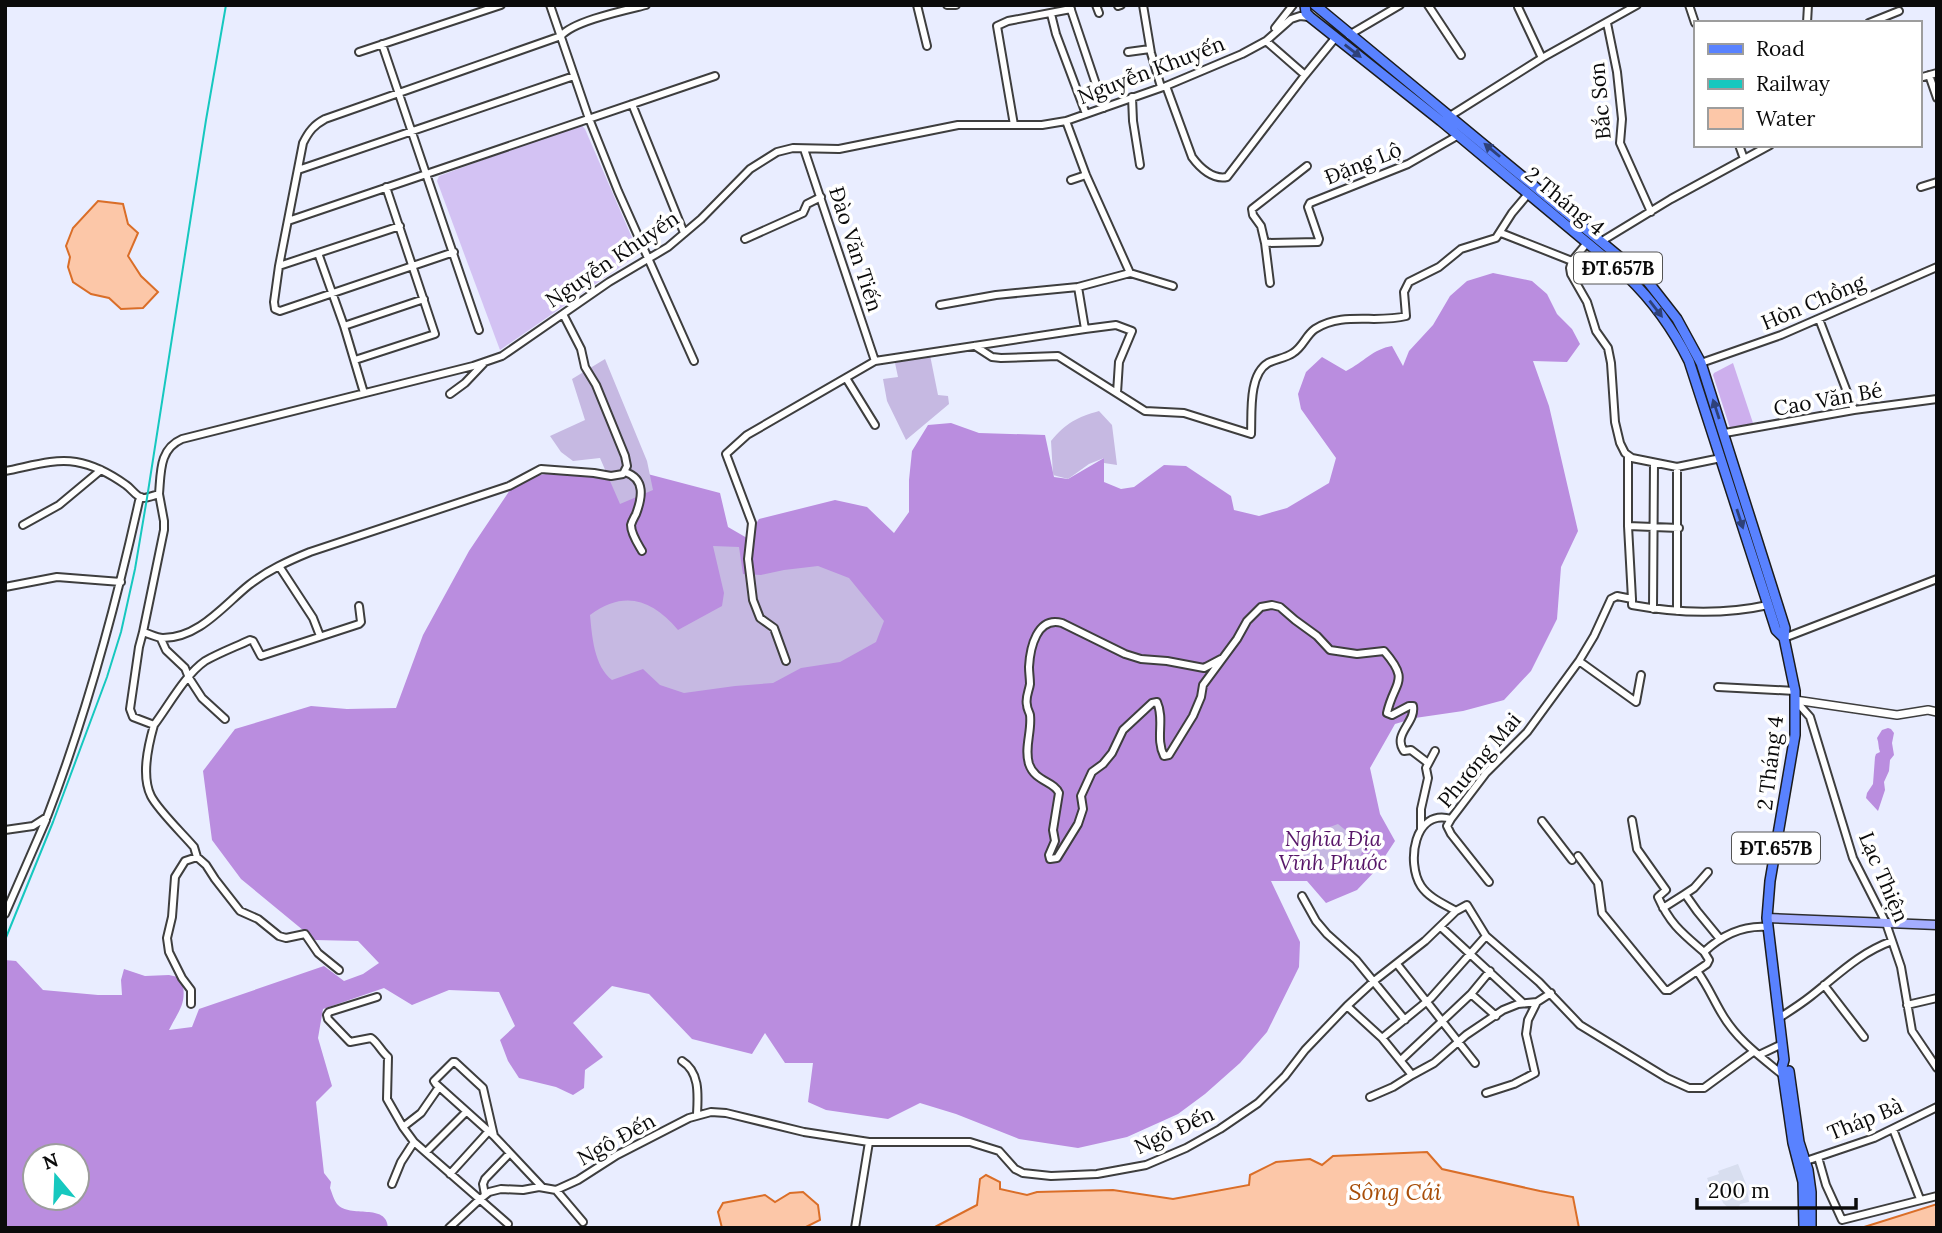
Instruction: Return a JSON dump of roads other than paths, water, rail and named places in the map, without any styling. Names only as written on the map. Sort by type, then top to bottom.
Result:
[{"type":"main road","name":"2 Tháng 4","points":[[1305,5],[1306,13],[1310,17],[1528,194],[1645,278],[1671,309],[1701,363],[1785,628],[1784,638],[1793,674],[1795,735],[1770,881],[1768,922],[1784,1060],[1783,1076],[1793,1143],[1807,1192]]},
{"type":"main road","name":"2 Tháng 4","points":[[1315,5],[1450,116],[1595,244],[1644,293],[1675,333],[1689,361],[1776,630],[1784,638]]},
{"type":"main road","points":[[1441,121],[1450,116]]},
{"type":"main road","points":[[1689,361],[1701,363]]},
{"type":"main road","points":[[1768,922],[1800,920],[1937,925]]},
{"type":"main road","name":"2 Tháng 4","points":[[1784,1060],[1788,1066],[1799,1142],[1806,1161],[1807,1192]]},
{"type":"main road","name":"ĐT.657B","points":[[1804,1228],[1807,1192]]},
{"type":"main road","name":"ĐT.657B","points":[[1807,1192],[1811,1228]]},
{"type":"street","points":[[359,52],[501,5]]},
{"type":"street","points":[[550,5],[589,119],[647,259],[694,361]]},
{"type":"street","points":[[454,252],[280,311],[275,309],[279,267],[303,143],[315,124],[325,118],[561,36],[565,31],[646,5]]},
{"type":"street","points":[[917,5],[927,46]]},
{"type":"street","points":[[947,5],[956,5]]},
{"type":"street","points":[[1096,5],[1099,13]]},
{"type":"street","points":[[1143,5],[1150,49],[1192,157],[1215,177],[1227,177],[1335,37]]},
{"type":"street","name":"Nguyễn Khuyến","points":[[1266,41],[1293,5]]},
{"type":"street","points":[[1349,35],[1401,5]]},
{"type":"street","points":[[1428,5],[1461,55]]},
{"type":"street","name":"Bắc Sơn","points":[[1450,116],[1542,58],[1637,5]]},
{"type":"street","points":[[1014,125],[997,26],[1070,7],[1104,108]]},
{"type":"street","points":[[1518,7],[1542,58]]},
{"type":"street","points":[[1874,21],[1899,11]]},
{"type":"street","points":[[1051,14],[1086,114]]},
{"type":"street","name":"Nguyễn Khuyến","points":[[154,725],[132,716],[131,713],[139,647],[163,530],[159,494],[163,458],[174,442],[502,356],[609,282],[668,247],[760,162],[785,150],[839,149],[958,125],[1042,125],[1066,121],[1242,54],[1266,41],[1291,19],[1310,17]]},
{"type":"street","name":"Bắc Sơn","points":[[1606,23],[1619,82],[1622,119],[1620,143],[1651,212]]},
{"type":"street","points":[[1266,41],[1305,75]]},
{"type":"street","points":[[382,44],[479,330]]},
{"type":"street","points":[[1128,52],[1150,49]]},
{"type":"street","points":[[1921,77],[1937,73]]},
{"type":"street","points":[[1929,75],[1937,98]]},
{"type":"street","points":[[298,170],[574,76]]},
{"type":"street","points":[[288,221],[715,76]]},
{"type":"street","points":[[1132,97],[1140,165]]},
{"type":"street","points":[[632,104],[684,233]]},
{"type":"street","points":[[1066,121],[1086,175],[1130,273]]},
{"type":"street","name":"Đặng Lộ","points":[[1307,166],[1252,209],[1261,226],[1265,243],[1318,242],[1320,239],[1308,207],[1310,203],[1408,164],[1458,136]]},
{"type":"street","points":[[1740,147],[1744,159]]},
{"type":"street","points":[[1766,147],[1595,244],[1572,261],[1570,268],[1583,292],[1596,331],[1608,348],[1611,363],[1615,422],[1619,443],[1628,456],[1632,605],[1677,611],[1735,610],[1768,605]]},
{"type":"street","name":"Đào Văn Tiến","points":[[804,149],[874,361]]},
{"type":"street","points":[[1071,180],[1086,175]]},
{"type":"street","points":[[1921,187],[1937,182]]},
{"type":"street","points":[[355,360],[435,334],[386,187]]},
{"type":"street","points":[[975,346],[992,357],[1058,356],[1145,411],[1184,413],[1251,434],[1254,383],[1258,372],[1265,365],[1292,354],[1313,331],[1322,326],[1357,318],[1386,319],[1406,316],[1404,292],[1409,282],[1438,267],[1461,249],[1496,239],[1511,214],[1528,194]]},
{"type":"street","points":[[745,239],[803,213],[807,204],[821,197]]},
{"type":"street","points":[[279,267],[400,226]]},
{"type":"street","points":[[1501,233],[1572,261]]},
{"type":"street","points":[[1265,243],[1269,283]]},
{"type":"street","points":[[318,253],[364,393]]},
{"type":"street","name":"Hòn Chồng","points":[[1701,363],[1760,343],[1937,267]]},
{"type":"street","points":[[940,305],[996,295],[1078,287],[1130,273],[1173,286]]},
{"type":"street","points":[[1078,287],[1085,329]]},
{"type":"street","points":[[344,326],[424,299]]},
{"type":"street","points":[[563,314],[581,349],[585,368],[596,385],[625,456],[625,472]]},
{"type":"street","points":[[1819,319],[1854,410]]},
{"type":"street","points":[[786,661],[774,628],[760,618],[753,600],[748,559],[752,523],[726,454],[747,435],[874,361],[1116,325],[1132,331],[1119,362],[1117,393]]},
{"type":"street","points":[[450,394],[486,362]]},
{"type":"street","points":[[846,377],[875,425]]},
{"type":"street","name":"Cao Văn Bé","points":[[1725,433],[1854,410],[1937,399]]},
{"type":"street","points":[[1628,456],[1678,467],[1721,458]]},
{"type":"street","points":[[5,471],[68,461],[101,470],[141,498],[159,494]]},
{"type":"street","points":[[1653,609],[1654,463]]},
{"type":"street","points":[[1677,611],[1678,467]]},
{"type":"street","points":[[143,632],[161,639],[176,637],[203,624],[248,586],[279,566],[310,552],[509,486],[536,471],[550,469],[611,476],[625,472],[636,478],[641,489],[640,499],[631,525],[642,551]]},
{"type":"street","points":[[23,525],[59,505],[101,470]]},
{"type":"street","points":[[5,914],[47,817],[89,699],[141,498]]},
{"type":"street","points":[[1628,526],[1679,528]]},
{"type":"street","points":[[279,566],[313,618],[320,636]]},
{"type":"street","points":[[5,587],[57,577],[121,582]]},
{"type":"street","points":[[1784,638],[1937,579]]},
{"type":"street","name":"Phương Mai","points":[[1489,882],[1447,826],[1486,773],[1527,732],[1579,661],[1611,599],[1617,596],[1632,599]]},
{"type":"street","points":[[1221,659],[1204,668],[1141,659],[1062,623],[1052,621],[1042,626],[1030,661],[1027,704],[1030,717],[1026,744],[1032,771],[1041,780],[1057,788],[1059,793],[1053,830],[1055,841],[1050,859],[1057,858],[1076,829],[1083,809],[1081,796],[1092,772],[1112,753],[1124,730],[1152,703],[1157,702],[1160,709],[1161,749],[1164,756],[1170,755],[1194,716],[1202,697],[1202,685],[1237,639],[1250,616],[1268,605],[1280,607],[1317,636],[1330,650],[1357,654],[1384,651],[1399,671],[1395,693],[1387,713],[1392,715],[1409,706],[1414,707],[1399,740],[1404,751],[1411,750],[1428,763]]},
{"type":"street","points":[[339,970],[318,953],[304,934],[286,938],[279,936],[258,919],[240,911],[197,857],[194,847],[155,802],[146,778],[154,725],[189,678],[208,660],[250,640],[261,656],[361,623],[359,606]]},
{"type":"street","points":[[161,639],[166,650],[184,668],[202,698],[225,719]]},
{"type":"street","points":[[1579,661],[1636,702],[1641,675]]},
{"type":"street","points":[[1718,687],[1795,695],[1897,715],[1928,710],[1937,712]]},
{"type":"street","name":"Lạc Thiện","points":[[1795,695],[1810,717],[1853,859],[1885,923],[1904,975],[1912,1031],[1937,1068]]},
{"type":"street","points":[[1436,751],[1426,768],[1428,778],[1421,809],[1421,829],[1413,849],[1419,883],[1429,895],[1456,911],[1467,905],[1486,936],[1551,993],[1580,1025],[1667,1079],[1698,1089],[1710,1085],[1756,1054],[1782,1044]]},
{"type":"street","points":[[5,830],[33,826],[47,817]]},
{"type":"street","points":[[1421,829],[1438,818],[1451,819]]},
{"type":"street","points":[[1542,821],[1598,883],[1602,911],[1606,919],[1654,978],[1665,990],[1669,990],[1709,960],[1704,952],[1674,926],[1662,908],[1658,897],[1666,890],[1637,849],[1632,820]]},
{"type":"street","points":[[191,1004],[191,990],[169,952],[167,938],[172,917],[175,877],[185,861],[197,857]]},
{"type":"street","points":[[1662,908],[1694,888],[1708,872]]},
{"type":"street","points":[[1685,894],[1720,939]]},
{"type":"street","points":[[1302,896],[1316,921],[1352,956],[1405,1020]]},
{"type":"street","name":"Ngô Đến","points":[[556,1190],[697,1114],[719,1112],[804,1132],[869,1142],[970,1142],[999,1151],[1015,1169],[1023,1173],[1051,1176],[1097,1174],[1146,1165],[1186,1148],[1256,1105],[1347,1006],[1441,927],[1456,911]]},
{"type":"street","points":[[1704,952],[1720,939],[1768,922]]},
{"type":"street","points":[[1441,927],[1523,1003]]},
{"type":"street","points":[[1382,1038],[1427,1002],[1486,936]]},
{"type":"street","points":[[1779,1018],[1811,996],[1851,962],[1892,941]]},
{"type":"street","points":[[1398,964],[1475,1063]]},
{"type":"street","points":[[1401,1060],[1471,994],[1490,971]]},
{"type":"street","points":[[1697,971],[1707,983],[1721,1014],[1756,1054],[1783,1076]]},
{"type":"street","points":[[1824,985],[1864,1037]]},
{"type":"street","points":[[1370,1097],[1393,1087],[1439,1059],[1503,1010],[1523,1003],[1537,1002],[1551,993]]},
{"type":"street","points":[[1471,994],[1496,1016]]},
{"type":"street","points":[[377,997],[327,1015],[333,1026],[349,1042],[371,1038],[388,1057],[387,1100],[403,1127],[414,1142],[450,1174],[482,1197],[508,1224]]},
{"type":"street","points":[[1907,1005],[1937,998]]},
{"type":"street","points":[[1486,1093],[1514,1084],[1535,1073],[1526,1027],[1537,1002]]},
{"type":"street","points":[[1347,1006],[1382,1038],[1412,1075]]},
{"type":"street","points":[[682,1061],[690,1066],[698,1089],[697,1114]]},
{"type":"street","points":[[491,1134],[483,1088],[455,1062],[434,1081],[491,1134],[542,1187]]},
{"type":"street","points":[[403,1127],[421,1113],[439,1087]]},
{"type":"street","name":"Tháp Bà","points":[[1806,1161],[1894,1129],[1937,1107]]},
{"type":"street","points":[[426,1152],[466,1112]]},
{"type":"street","points":[[1894,1129],[1920,1199]]},
{"type":"street","points":[[450,1174],[491,1134]]},
{"type":"street","points":[[392,1184],[401,1162],[414,1142]]},
{"type":"street","points":[[856,1228],[869,1142]]},
{"type":"street","points":[[482,1197],[485,1179],[509,1154]]},
{"type":"street","points":[[1818,1157],[1826,1185],[1842,1220],[1937,1195]]},
{"type":"street","points":[[452,1227],[482,1197],[501,1189],[542,1187],[556,1190],[583,1222]]},
{"type":"water","points":[[98,201],[123,204],[128,224],[138,233],[128,256],[141,276],[158,292],[143,308],[121,309],[109,298],[91,294],[73,282],[66,246],[73,228]]},
{"type":"water","name":"Sông Cái","points":[[1427,1152],[1442,1169],[1573,1197],[1579,1228],[933,1228],[977,1205],[980,1179],[986,1175],[1000,1182],[1000,1189],[1027,1195],[1037,1192],[1113,1190],[1173,1199],[1249,1185],[1250,1175],[1276,1162],[1310,1159],[1322,1165],[1333,1156]]},
{"type":"water","points":[[803,1192],[818,1205],[820,1220],[804,1228],[722,1228],[718,1212],[723,1203],[765,1195],[775,1202],[790,1193]]},
{"type":"water","points":[[1937,1204],[1937,1228],[1861,1228]]},
{"type":"railway","points":[[5,940],[53,822],[121,632],[147,498],[226,5]]},
{"type":"park label","name":"Nghĩa Địa Vĩnh Phước","points":[[1333,850]]}]
